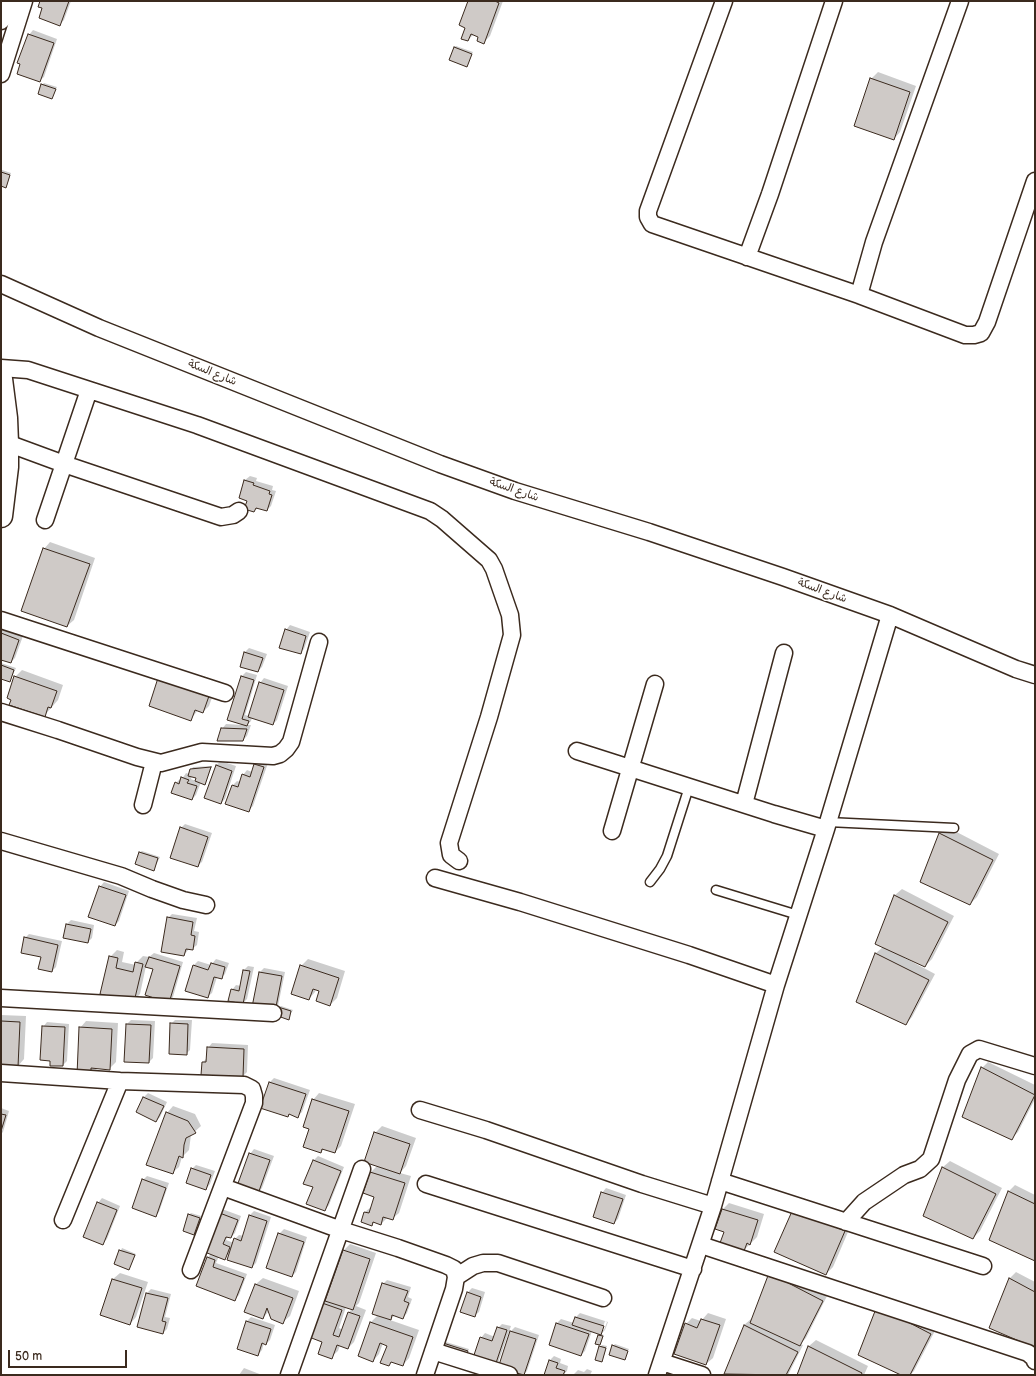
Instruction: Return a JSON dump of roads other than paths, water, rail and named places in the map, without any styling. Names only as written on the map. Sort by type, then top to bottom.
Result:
[{"type":"main road","points":[[1,379],[6,418],[7,443],[1,516]]},
{"type":"street","points":[[1,21],[8,1]]},
{"type":"street","points":[[1,74],[24,1]]},
{"type":"street","points":[[724,1],[648,211],[648,217],[652,224],[859,294],[965,334],[974,335],[981,333],[987,322],[1035,181]]},
{"type":"street","points":[[747,256],[770,194],[834,1]]},
{"type":"street","points":[[859,294],[874,242],[960,1]]},
{"type":"street","name":"شارع السكة","points":[[1,284],[99,328],[440,464],[515,491],[649,532],[890,615],[1016,669],[1035,675]]},
{"type":"street","points":[[1,368],[28,370],[197,425],[430,511],[489,560],[494,569],[510,614],[512,635],[489,717],[449,843],[451,855],[459,861]]},
{"type":"street","points":[[45,520],[89,390]]},
{"type":"street","points":[[7,443],[64,464],[221,517],[233,515],[239,511]]},
{"type":"street","points":[[702,1375],[659,1369],[713,1206],[776,985],[827,826],[890,615]]},
{"type":"street","points":[[1,620],[225,693]]},
{"type":"street","points":[[1,712],[154,762],[161,763],[202,752],[273,756],[280,754],[291,742],[319,642]]},
{"type":"street","points":[[744,804],[784,653]]},
{"type":"street","points":[[612,832],[655,684]]},
{"type":"street","points":[[576,751],[744,804],[827,826]]},
{"type":"street","points":[[143,805],[154,762]]},
{"type":"street","points":[[1,841],[121,876],[183,900],[206,905]]},
{"type":"street","points":[[435,878],[520,902],[689,955],[776,985]]},
{"type":"street","points":[[1,998],[273,1013]]},
{"type":"street","points":[[846,1222],[864,1202],[904,1175],[920,1169],[931,1159],[957,1080],[970,1054],[979,1049],[1035,1066]]},
{"type":"street","points":[[1,1073],[120,1081],[244,1085],[252,1089],[254,1103],[191,1270]]},
{"type":"street","points":[[63,1220],[120,1081]]},
{"type":"street","points":[[420,1110],[486,1130],[635,1182],[713,1206]]},
{"type":"street","points":[[289,1375],[362,1169]]},
{"type":"street","points":[[720,1181],[983,1266]]},
{"type":"street","points":[[426,1184],[693,1270]]},
{"type":"street","points":[[223,1187],[454,1269],[456,1277],[454,1289],[425,1375]]},
{"type":"street","points":[[701,1245],[1028,1353],[1035,1359],[1035,1361]]},
{"type":"street","points":[[456,1277],[473,1266],[483,1263],[498,1263],[603,1298]]},
{"type":"street","points":[[433,1351],[509,1375]]},
{"type":"street","points":[[1033,1375],[1035,1367]]},
{"type":"lane","points":[[650,882],[660,869],[667,856],[689,787]]},
{"type":"lane","points":[[827,826],[954,828]]},
{"type":"lane","points":[[716,890],[798,915]]}]
